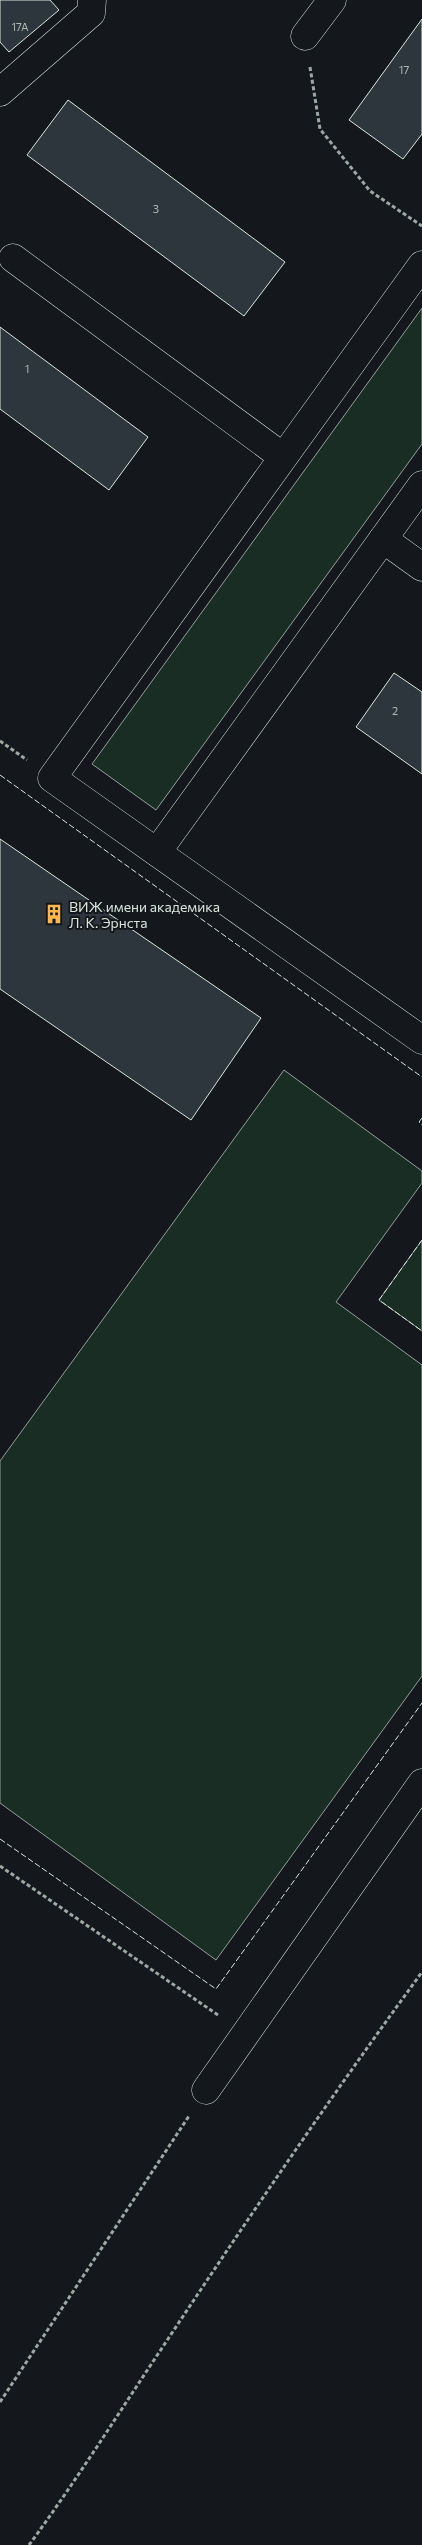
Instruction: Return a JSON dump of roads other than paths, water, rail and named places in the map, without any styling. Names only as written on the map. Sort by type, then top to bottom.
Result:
[{"type":"street","points":[[0,92],[91,13],[92,0]]},
{"type":"street","points":[[305,36],[332,0]]},
{"type":"street","points":[[13,258],[283,458]]},
{"type":"street","points":[[422,265],[52,778],[422,1040]]},
{"type":"street","points":[[157,852],[422,485]]},
{"type":"street","points":[[383,539],[422,567]]},
{"type":"street","points":[[206,2090],[422,1783]]},
{"type":"place","name":"ВИЖ имени академика Л. К. Эрнста","points":[[54,914]]}]
